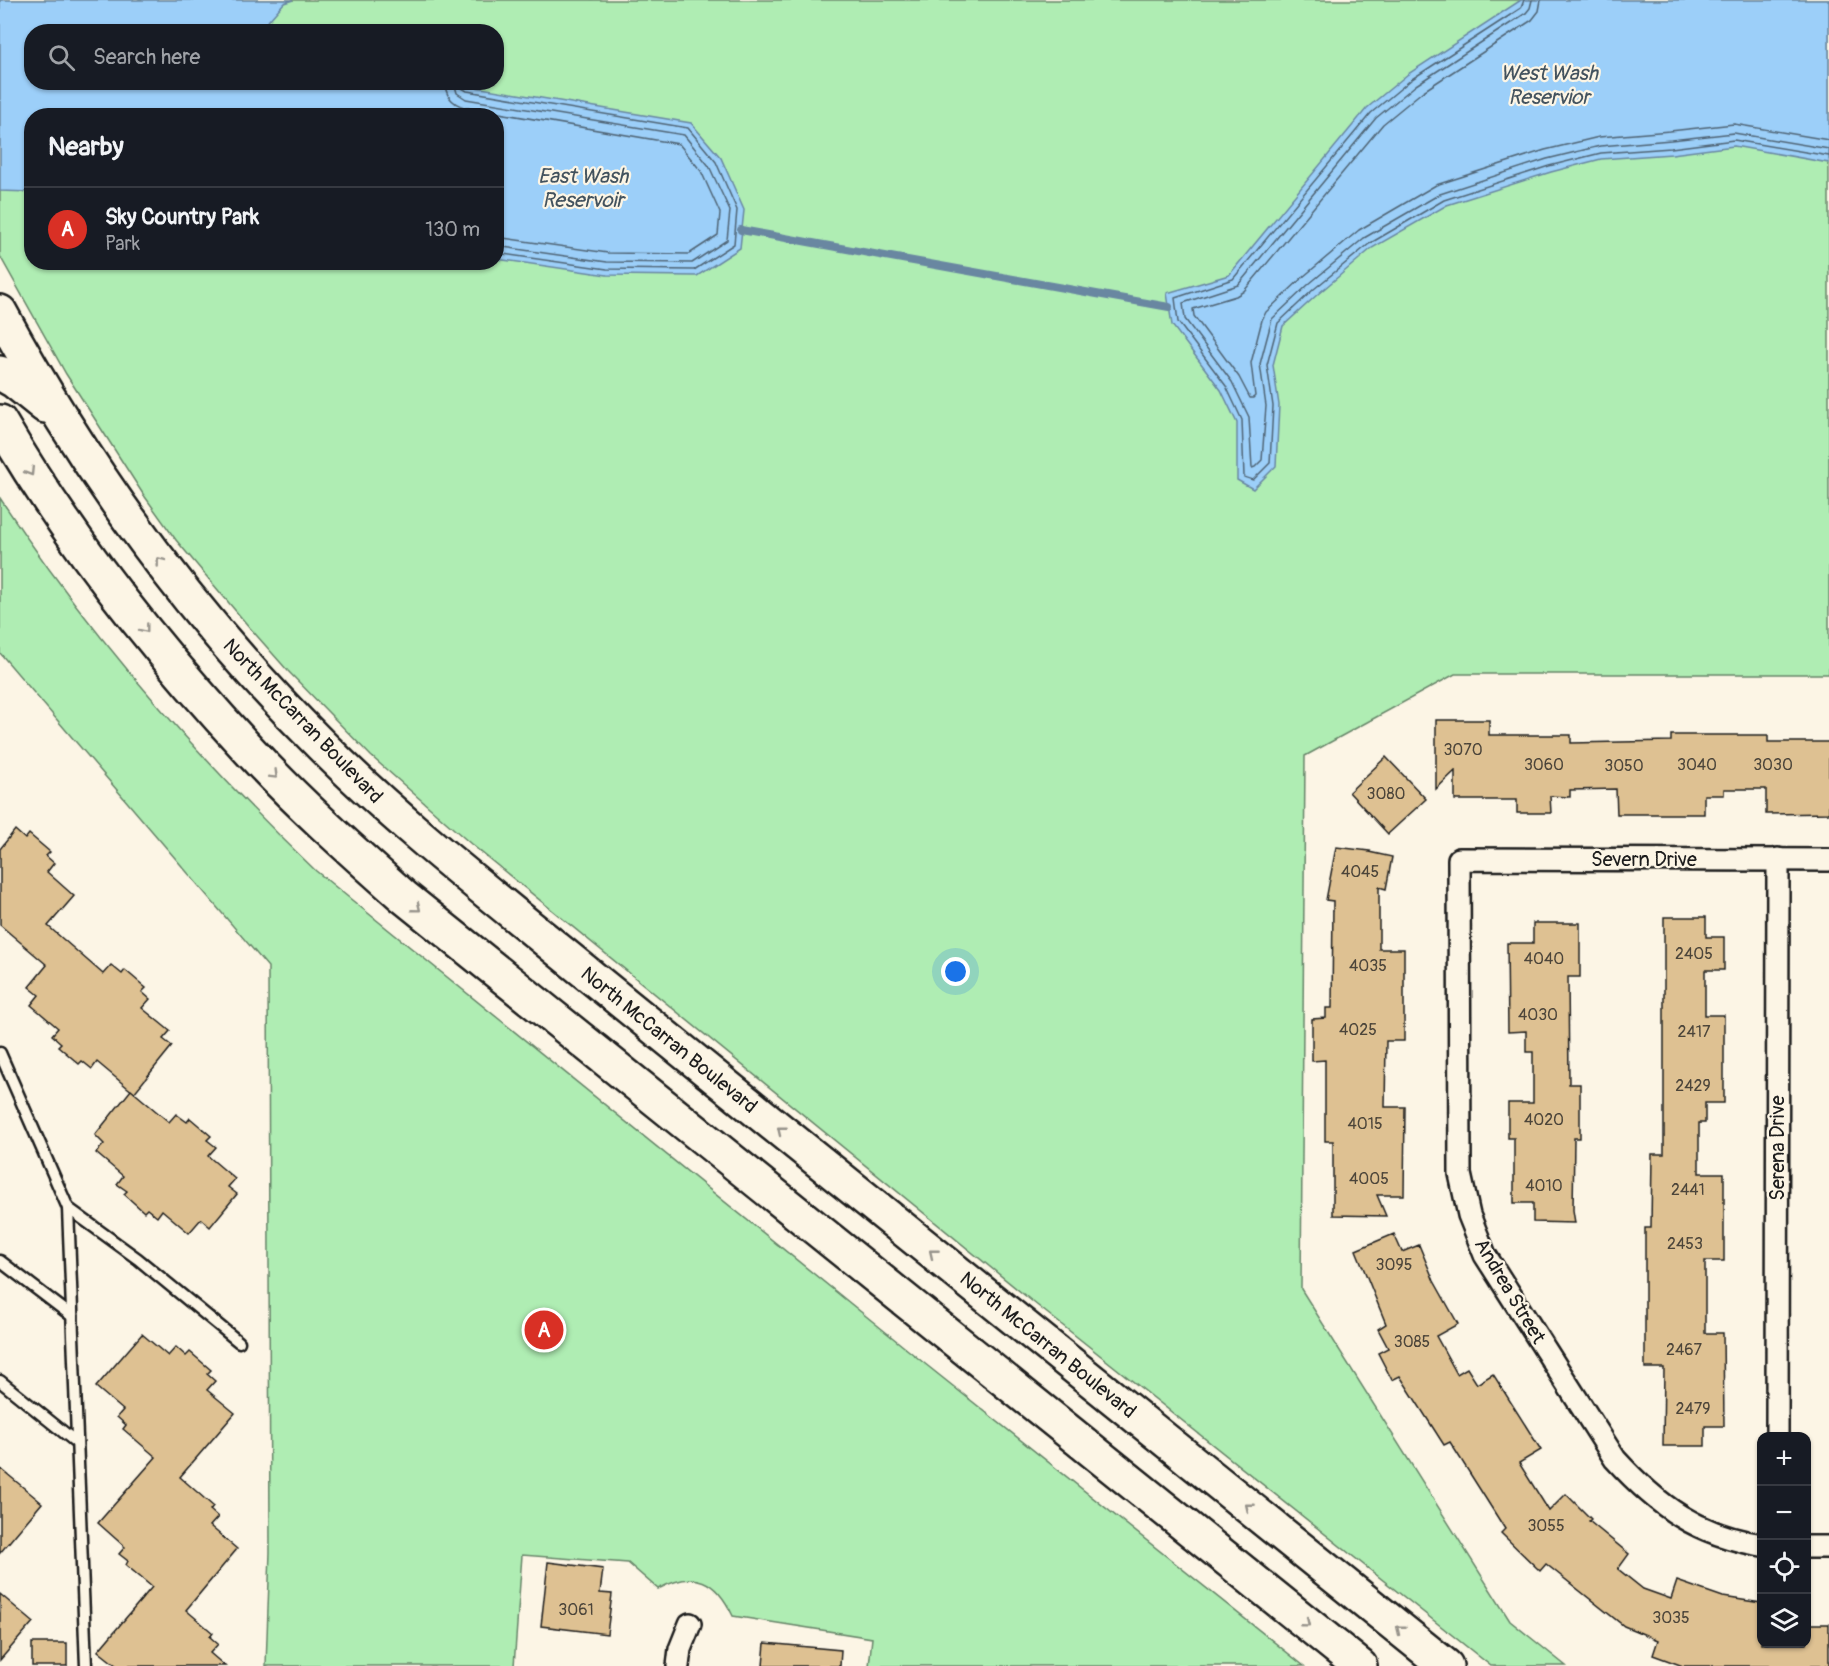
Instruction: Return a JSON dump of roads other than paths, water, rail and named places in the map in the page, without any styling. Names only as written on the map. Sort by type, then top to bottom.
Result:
[{"type":"main road","name":"North McCarran Boulevard","points":[[0,312],[8,343],[139,534],[209,623],[320,744],[374,796],[580,968],[1446,1666]]},
{"type":"main road","points":[[0,373],[14,381],[61,418]]},
{"type":"main road","points":[[0,422],[31,475],[98,570],[168,658],[250,751],[336,836],[404,897],[1360,1666]]},
{"type":"street","name":"Severn Drive","points":[[1459,859],[1829,860]]},
{"type":"street","name":"Andrea Street","points":[[1459,859],[1460,1174],[1468,1215],[1485,1255],[1615,1459],[1641,1488],[1669,1510],[1705,1529],[1757,1544]]},
{"type":"street","name":"Serena Drive","points":[[1777,1432],[1778,859]]},
{"type":"street","points":[[1811,1547],[1829,1547]]},
{"type":"street","points":[[678,1666],[680,1649],[690,1624]]},
{"type":"lane","points":[[0,1053],[68,1208],[86,1666]]},
{"type":"lane","points":[[68,1208],[138,1259],[239,1342]]},
{"type":"lane","points":[[0,1261],[72,1316]]},
{"type":"lane","points":[[0,1382],[77,1443]]},
{"type":"water","name":"East Wash Reservoir","points":[[0,0],[293,0],[284,3],[266,24],[24,24],[24,90],[493,90],[691,123],[721,158],[744,210],[740,248],[697,276],[607,275],[504,260],[504,108],[24,108],[24,192],[0,191]]},
{"type":"water","name":"West Wash Reservior","points":[[1521,0],[1829,0],[1829,163],[1734,146],[1672,154],[1601,159],[1551,172],[1447,205],[1372,248],[1283,326],[1273,365],[1279,405],[1276,466],[1253,489],[1237,480],[1237,423],[1221,390],[1172,325],[1167,293],[1229,275],[1367,108],[1408,74]]},
{"type":"waterway","points":[[741,230],[1169,307]]},
{"type":"place","name":"Sky Country Park","points":[[544,1330]]}]
